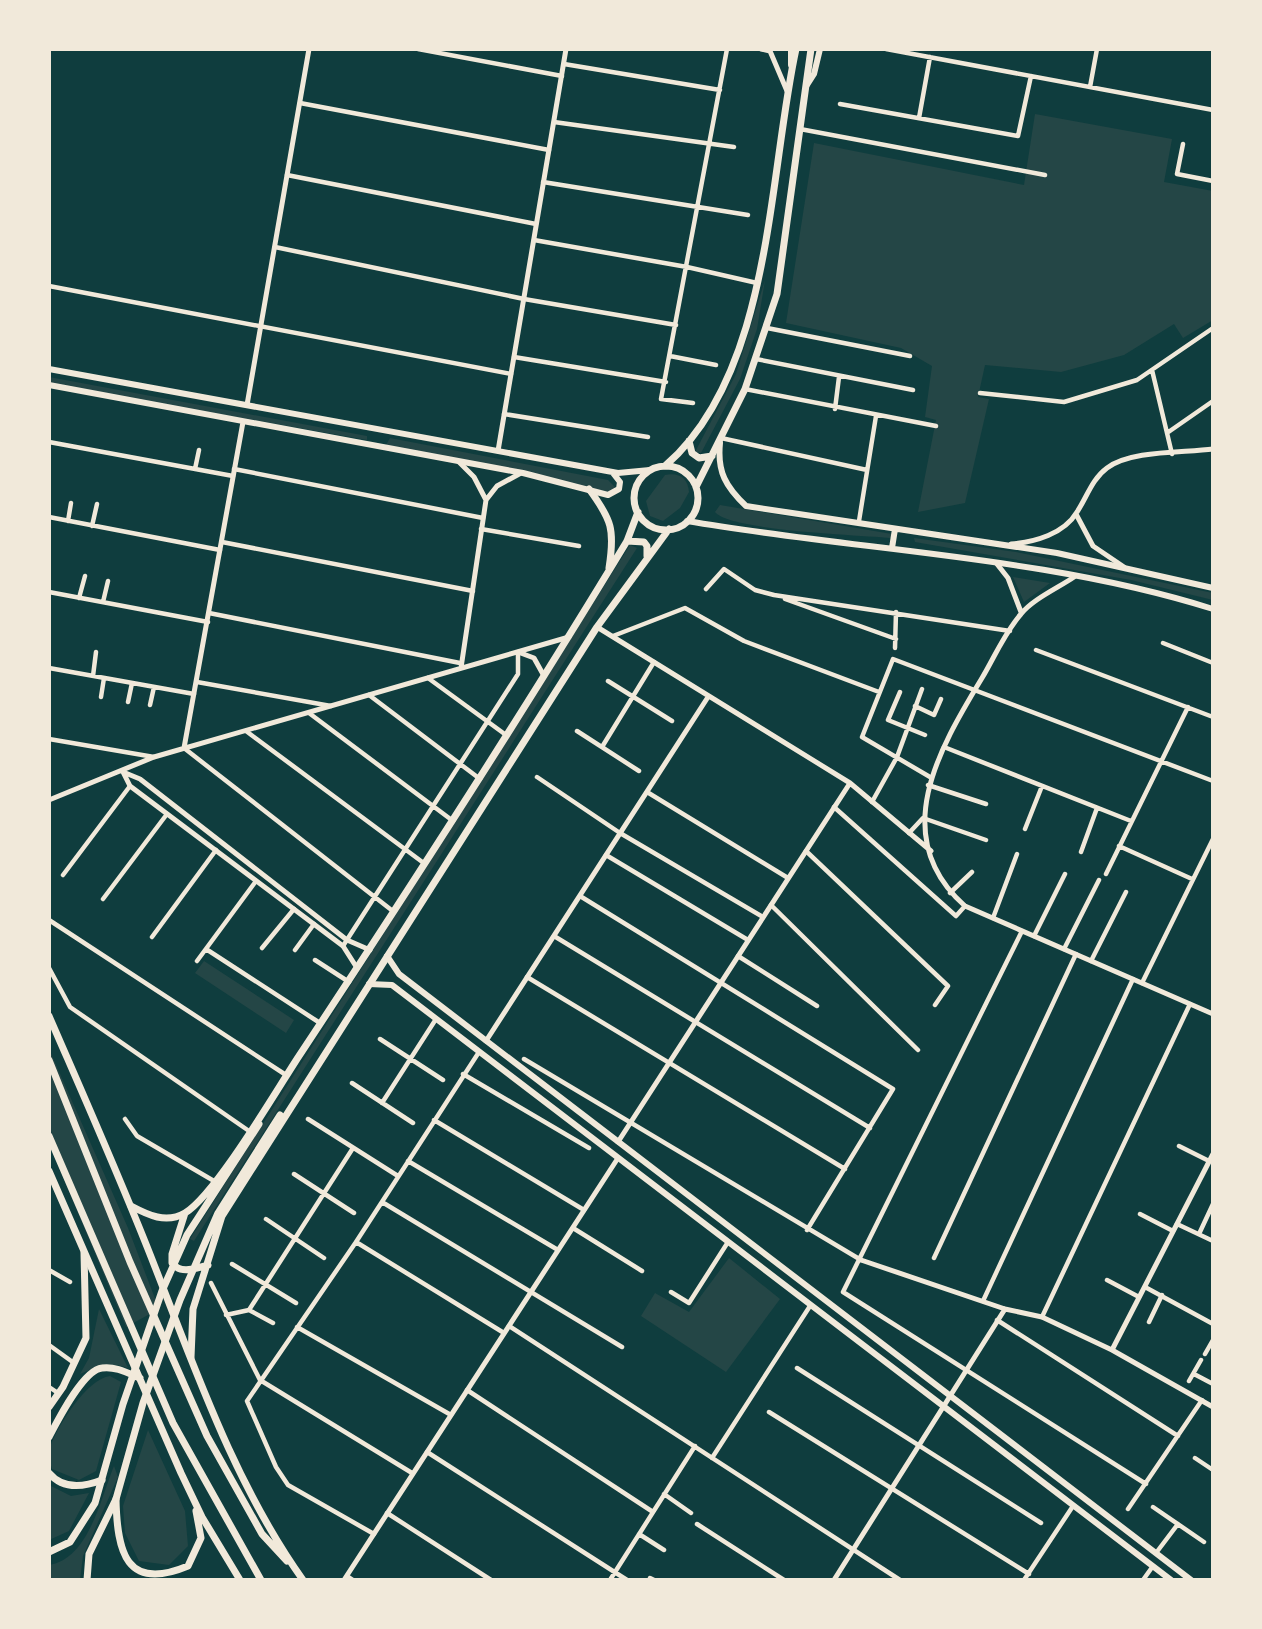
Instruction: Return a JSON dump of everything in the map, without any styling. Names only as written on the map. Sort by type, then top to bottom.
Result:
[{"type":"main road","points":[[665,466],[689,440],[722,390],[735,359],[757,283],[794,49]]},
{"type":"main road","points":[[687,521],[697,505],[696,487],[745,389],[767,328],[781,274],[811,49]]},
{"type":"main road","points":[[807,85],[814,74],[820,49]]},
{"type":"main road","points":[[49,369],[612,472],[633,474],[665,466],[681,469],[696,487]]},
{"type":"main road","points":[[49,385],[521,473],[608,495],[619,489],[620,482],[612,472]]},
{"type":"main road","points":[[382,447],[385,430]]},
{"type":"main road","points":[[721,436],[718,460],[721,474],[728,489],[746,506],[1006,545],[1125,567],[1213,588]]},
{"type":"main road","points":[[689,440],[692,453],[699,458],[712,456]]},
{"type":"main road","points":[[208,1265],[189,1270],[179,1269],[172,1263],[172,1254],[185,1213],[214,1181],[249,1131],[358,970],[480,779],[627,541],[638,512],[635,491],[638,483],[650,470]]},
{"type":"main road","points":[[589,489],[611,524],[614,539],[608,572]]},
{"type":"main road","points":[[638,512],[652,526],[669,529]]},
{"type":"main road","points":[[191,1361],[193,1309],[222,1216],[597,627],[669,529],[687,521],[892,548],[1074,577],[1213,609]]},
{"type":"main road","points":[[892,548],[894,529]]},
{"type":"main road","points":[[627,541],[644,542],[647,546],[647,557]]},
{"type":"main road","points":[[387,956],[398,974],[1191,1580]]},
{"type":"main road","points":[[392,985],[392,978],[398,974]]},
{"type":"main road","points":[[369,984],[392,985],[1171,1580]]},
{"type":"main road","points":[[49,1016],[131,1206],[191,1361],[246,1484],[297,1572]]},
{"type":"main road","points":[[49,1060],[130,1262],[206,1436],[262,1534],[303,1580]]},
{"type":"main road","points":[[49,1552],[71,1542],[95,1503],[144,1339],[187,1235],[257,1128],[296,1060]]},
{"type":"main road","points":[[88,1580],[89,1553],[116,1499],[162,1347],[218,1213],[292,1097],[314,1070]]},
{"type":"main road","points":[[546,1103],[554,1093]]},
{"type":"main road","points":[[49,1136],[173,1423],[261,1580]]},
{"type":"main road","points":[[49,1171],[192,1497],[240,1580]]},
{"type":"main road","points":[[692,1214],[700,1204]]},
{"type":"main road","points":[[131,1206],[160,1219],[185,1213]]},
{"type":"main road","points":[[49,1407],[59,1394],[86,1338],[84,1249]]},
{"type":"main road","points":[[898,1374],[907,1364]]},
{"type":"main road","points":[[49,1437],[82,1381],[94,1370],[113,1368],[140,1378]]},
{"type":"main road","points":[[994,1447],[1003,1436]]},
{"type":"main road","points":[[49,1473],[63,1484],[79,1486],[102,1480]]},
{"type":"main road","points":[[116,1499],[118,1540],[134,1567],[149,1576],[165,1576],[188,1566],[201,1538],[192,1497]]},
{"type":"main road","points":[[1129,1548],[1137,1538]]},
{"type":"street","points":[[247,405],[309,49]]},
{"type":"street","points":[[418,49],[562,76]]},
{"type":"street","points":[[498,451],[566,49]]},
{"type":"street","points":[[693,402],[661,399],[727,49]]},
{"type":"street","points":[[761,49],[771,50],[788,92]]},
{"type":"street","points":[[886,49],[1213,110]]},
{"type":"street","points":[[1090,87],[1097,49]]},
{"type":"street","points":[[919,118],[930,57]]},
{"type":"street","points":[[564,64],[720,90]]},
{"type":"street","points":[[840,103],[1018,136],[1031,76]]},
{"type":"street","points":[[300,103],[549,150]]},
{"type":"street","points":[[554,122],[734,147]]},
{"type":"street","points":[[799,129],[1045,175]]},
{"type":"street","points":[[1183,144],[1177,174],[1213,181]]},
{"type":"street","points":[[287,175],[536,224]]},
{"type":"street","points":[[543,182],[748,215]]},
{"type":"street","points":[[534,240],[687,267],[757,283]]},
{"type":"street","points":[[275,247],[524,299],[676,324]]},
{"type":"street","points":[[49,286],[511,374]]},
{"type":"street","points":[[767,328],[910,356]]},
{"type":"street","points":[[980,393],[1064,402],[1137,380],[1213,328]]},
{"type":"street","points":[[670,356],[716,365]]},
{"type":"street","points":[[514,357],[666,382]]},
{"type":"street","points":[[756,359],[913,390]]},
{"type":"street","points":[[1152,370],[1172,454]]},
{"type":"street","points":[[835,409],[839,377]]},
{"type":"street","points":[[745,389],[835,409],[936,426]]},
{"type":"street","points":[[1167,433],[1213,401]]},
{"type":"street","points":[[504,414],[648,437]]},
{"type":"street","points":[[859,521],[876,416]]},
{"type":"street","points":[[184,748],[243,422]]},
{"type":"street","points":[[721,436],[867,470]]},
{"type":"street","points":[[49,442],[195,469],[234,472],[482,518]]},
{"type":"street","points":[[1006,545],[1050,535],[1076,514],[1097,478],[1108,467],[1125,458],[1213,449]]},
{"type":"street","points":[[195,469],[199,450]]},
{"type":"street","points":[[459,462],[474,477],[486,500]]},
{"type":"street","points":[[461,665],[486,500],[496,486],[521,473]]},
{"type":"street","points":[[68,521],[71,503]]},
{"type":"street","points":[[92,526],[97,504]]},
{"type":"street","points":[[1076,514],[1093,546],[1125,567]]},
{"type":"street","points":[[49,517],[220,550]]},
{"type":"street","points":[[481,529],[579,546]]},
{"type":"street","points":[[222,542],[473,591]]},
{"type":"street","points":[[997,564],[1008,578],[1021,612]]},
{"type":"street","points":[[706,589],[724,569],[755,590],[897,639]]},
{"type":"street","points":[[79,598],[85,576]]},
{"type":"street","points":[[1074,577],[1021,612],[944,747],[930,777],[923,818],[931,851],[950,893],[965,906],[1213,1014]]},
{"type":"street","points":[[103,602],[108,581]]},
{"type":"street","points":[[49,592],[208,622]]},
{"type":"street","points":[[774,595],[1011,631]]},
{"type":"street","points":[[614,636],[685,608],[744,641],[879,692]]},
{"type":"street","points":[[895,648],[896,612]]},
{"type":"street","points":[[209,613],[461,665]]},
{"type":"street","points":[[597,627],[849,783],[931,851]]},
{"type":"street","points":[[49,800],[155,757],[428,678],[461,665],[518,652],[569,636]]},
{"type":"street","points":[[1163,643],[1213,663]]},
{"type":"street","points":[[1036,650],[1213,717]]},
{"type":"street","points":[[93,676],[96,652]]},
{"type":"street","points":[[518,652],[534,658],[544,676]]},
{"type":"street","points":[[343,946],[518,674],[518,652]]},
{"type":"street","points":[[930,777],[862,737],[893,659],[1213,781]]},
{"type":"street","points":[[602,747],[654,662]]},
{"type":"street","points":[[49,668],[195,694]]},
{"type":"street","points":[[101,697],[104,678]]},
{"type":"street","points":[[428,678],[506,735]]},
{"type":"street","points":[[608,681],[672,721]]},
{"type":"street","points":[[197,682],[332,706]]},
{"type":"street","points":[[128,702],[132,683]]},
{"type":"street","points":[[150,705],[154,687]]},
{"type":"street","points":[[872,802],[897,757],[922,689]]},
{"type":"street","points":[[900,692],[888,720],[925,735]]},
{"type":"street","points":[[369,695],[480,779]]},
{"type":"street","points":[[486,1041],[708,696]]},
{"type":"street","points":[[915,706],[934,715],[941,699]]},
{"type":"street","points":[[1107,874],[1188,707]]},
{"type":"street","points":[[309,713],[453,821]]},
{"type":"street","points":[[246,731],[425,864]]},
{"type":"street","points":[[577,731],[639,771]]},
{"type":"street","points":[[49,739],[155,757]]},
{"type":"street","points":[[944,747],[1131,821]]},
{"type":"street","points":[[184,748],[395,912]]},
{"type":"street","points":[[123,772],[130,786],[343,946],[358,970]]},
{"type":"street","points":[[123,772],[140,779],[347,940],[370,950]]},
{"type":"street","points":[[537,777],[620,833],[763,917]]},
{"type":"street","points":[[618,1142],[849,783]]},
{"type":"street","points":[[928,785],[986,804]]},
{"type":"street","points":[[63,875],[130,786]]},
{"type":"street","points":[[1025,829],[1042,786]]},
{"type":"street","points":[[647,792],[788,878]]},
{"type":"street","points":[[834,807],[956,916],[965,906]]},
{"type":"street","points":[[1081,852],[1097,808]]},
{"type":"street","points":[[103,899],[167,814]]},
{"type":"street","points":[[909,833],[923,818]]},
{"type":"street","points":[[923,818],[986,840]]},
{"type":"street","points":[[1142,983],[1213,839]]},
{"type":"street","points":[[1119,846],[1192,879]]},
{"type":"street","points":[[152,937],[216,850]]},
{"type":"street","points":[[806,851],[947,986],[935,1005]]},
{"type":"street","points":[[993,918],[1017,854]]},
{"type":"street","points":[[606,855],[748,940]]},
{"type":"street","points":[[950,893],[972,872]]},
{"type":"street","points":[[1034,936],[1065,874]]},
{"type":"street","points":[[1064,949],[1099,880]]},
{"type":"street","points":[[197,961],[256,881]]},
{"type":"street","points":[[1091,961],[1126,892]]},
{"type":"street","points":[[579,896],[892,1089],[807,1230]]},
{"type":"street","points":[[771,905],[918,1051]]},
{"type":"street","points":[[262,948],[294,909]]},
{"type":"street","points":[[49,920],[286,1075]]},
{"type":"street","points":[[295,950],[314,924]]},
{"type":"street","points":[[1022,931],[843,1292],[1146,1484]]},
{"type":"street","points":[[553,936],[870,1128]]},
{"type":"street","points":[[206,949],[321,1023]]},
{"type":"street","points":[[934,1258],[1076,954]]},
{"type":"street","points":[[738,956],[817,1006]]},
{"type":"street","points":[[315,960],[350,982]]},
{"type":"street","points":[[49,968],[70,1007],[249,1131]]},
{"type":"street","points":[[527,977],[845,1169]]},
{"type":"street","points":[[983,1301],[1133,979]]},
{"type":"street","points":[[1042,1317],[1190,1004]]},
{"type":"street","points":[[382,1103],[436,1018]]},
{"type":"street","points":[[380,1039],[443,1080]]},
{"type":"street","points":[[374,1534],[282,1480],[248,1409],[247,1401],[356,1242],[480,1051]]},
{"type":"street","points":[[524,1059],[861,1260],[1005,1309],[1042,1317],[1112,1350],[1213,1407]]},
{"type":"street","points":[[463,1074],[589,1147]]},
{"type":"street","points":[[352,1083],[413,1123]]},
{"type":"street","points":[[125,1119],[137,1136],[214,1181]]},
{"type":"street","points":[[308,1119],[398,1176]]},
{"type":"street","points":[[434,1121],[510,1163],[584,1210]]},
{"type":"street","points":[[1179,1146],[1209,1161]]},
{"type":"street","points":[[249,1310],[353,1148]]},
{"type":"street","points":[[1112,1350],[1213,1154]]},
{"type":"street","points":[[353,1580],[345,1578],[618,1158]]},
{"type":"street","points":[[408,1161],[558,1250]]},
{"type":"street","points":[[294,1174],[354,1213]]},
{"type":"street","points":[[382,1202],[622,1347]]},
{"type":"street","points":[[1199,1234],[1213,1204]]},
{"type":"street","points":[[1140,1214],[1173,1231]]},
{"type":"street","points":[[266,1219],[324,1258]]},
{"type":"street","points":[[1177,1224],[1213,1241]]},
{"type":"street","points":[[573,1228],[642,1271]]},
{"type":"street","points":[[356,1242],[504,1333]]},
{"type":"street","points":[[671,1292],[689,1303],[728,1242]]},
{"type":"street","points":[[232,1264],[296,1303]]},
{"type":"street","points":[[49,1270],[70,1282]]},
{"type":"street","points":[[1107,1280],[1139,1297]]},
{"type":"street","points":[[211,1283],[260,1380],[412,1473]]},
{"type":"street","points":[[1144,1287],[1213,1324]]},
{"type":"street","points":[[1149,1322],[1162,1295]]},
{"type":"street","points":[[712,1458],[810,1306]]},
{"type":"street","points":[[834,1580],[1005,1309]]},
{"type":"street","points":[[226,1315],[249,1310],[273,1324]]},
{"type":"street","points":[[997,1320],[1178,1436]]},
{"type":"street","points":[[509,1325],[900,1580]]},
{"type":"street","points":[[297,1327],[451,1415]]},
{"type":"street","points":[[1206,1353],[1213,1340]]},
{"type":"street","points":[[49,1345],[75,1363]]},
{"type":"street","points":[[1189,1381],[1201,1360]]},
{"type":"street","points":[[797,1368],[1041,1523]]},
{"type":"street","points":[[1194,1374],[1213,1384]]},
{"type":"street","points":[[49,1387],[59,1394]]},
{"type":"street","points":[[467,1390],[653,1512]]},
{"type":"street","points":[[1128,1509],[1202,1400]]},
{"type":"street","points":[[769,1412],[1029,1574]]},
{"type":"street","points":[[610,1580],[695,1446]]},
{"type":"street","points":[[427,1452],[627,1580]]},
{"type":"street","points":[[1195,1458],[1213,1470]]},
{"type":"street","points":[[664,1494],[691,1513]]},
{"type":"street","points":[[1024,1580],[1073,1506]]},
{"type":"street","points":[[1153,1507],[1204,1542]]},
{"type":"street","points":[[387,1513],[491,1580]]},
{"type":"street","points":[[697,1524],[785,1580]]},
{"type":"street","points":[[1156,1553],[1178,1524]]},
{"type":"street","points":[[639,1534],[664,1550]]},
{"type":"street","points":[[1143,1580],[1153,1566]]},
{"type":"shaded area","points":[[1035,114],[1172,139],[1164,182],[1213,191],[1213,320],[1183,338],[1174,324],[1124,355],[1061,372],[985,365],[978,397],[989,399],[965,503],[918,512],[936,420],[925,417],[932,366],[901,348],[786,323],[814,143],[1024,185]]},
{"type":"shaded area","points":[[765,280],[757,329],[740,379],[701,453],[695,452],[736,374]]},
{"type":"shaded area","points":[[49,377],[367,436],[367,440],[49,384]]},
{"type":"shaded area","points":[[390,438],[608,480],[615,487],[613,491],[606,492],[386,445]]},
{"type":"shaded area","points":[[675,474],[682,477],[689,492],[680,508],[663,521],[650,516],[646,501],[665,475]]},
{"type":"shaded area","points":[[720,505],[892,534],[891,538],[745,524],[715,512]]},
{"type":"shaded area","points":[[914,538],[1016,552],[1213,593],[1213,600],[1131,580],[915,542]]},
{"type":"shaded area","points":[[630,545],[637,548],[194,1241],[190,1239]]},
{"type":"shaded area","points":[[1013,577],[1050,583],[1024,602]]},
{"type":"shaded area","points":[[204,961],[294,1020],[286,1033],[195,973]]},
{"type":"shaded area","points":[[49,1049],[128,1228],[159,1309],[126,1327],[49,1144]]},
{"type":"shaded area","points":[[729,1258],[780,1299],[726,1372],[641,1316],[655,1293],[689,1312]]},
{"type":"shaded area","points":[[99,1309],[128,1368],[104,1365],[80,1374],[89,1358]]},
{"type":"shaded area","points":[[110,1376],[121,1382],[96,1471],[79,1480],[52,1469],[49,1450],[66,1416],[92,1385]]},
{"type":"shaded area","points":[[148,1430],[185,1511],[188,1546],[169,1565],[139,1561],[125,1533],[123,1506]]},
{"type":"shaded area","points":[[114,1466],[118,1477],[83,1556],[80,1580],[49,1580],[49,1565],[63,1560],[74,1551],[92,1525]]},
{"type":"shaded area","points":[[49,1485],[71,1496],[89,1493],[69,1531],[49,1540]]}]
